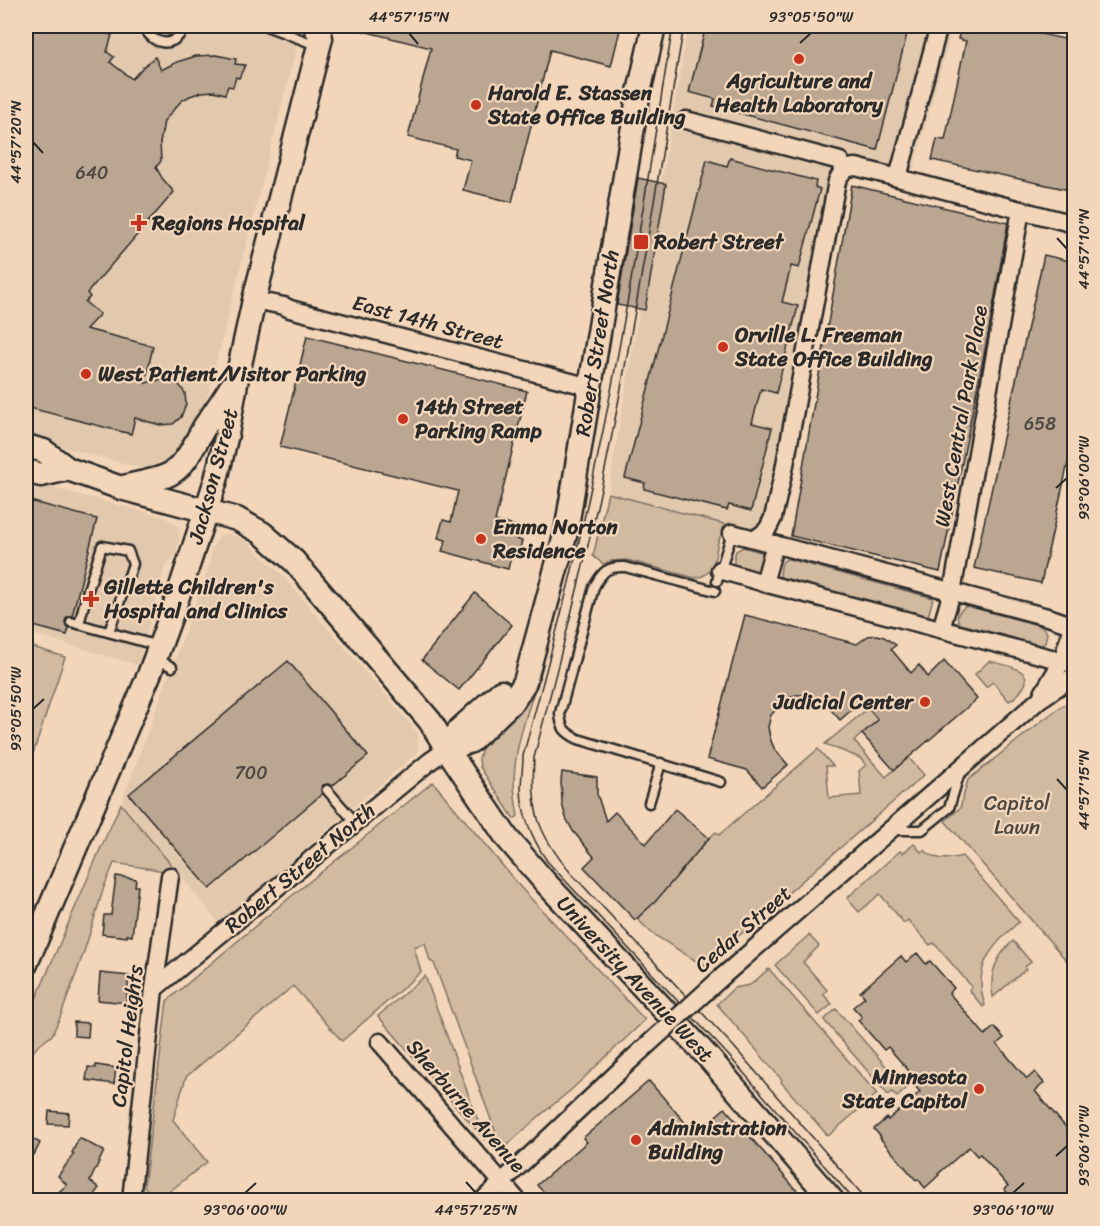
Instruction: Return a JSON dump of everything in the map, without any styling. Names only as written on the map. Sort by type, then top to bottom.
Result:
[{"type":"main road","name":"Robert Street North","points":[[447,749],[460,729],[518,677],[531,659],[548,603],[566,532],[638,97],[654,26]]},
{"type":"main road","name":"Jackson Street","points":[[26,964],[127,727],[162,657],[176,602],[222,457],[254,300],[323,34]]},
{"type":"main road","points":[[121,488],[172,474],[190,453],[237,378]]},
{"type":"main road","points":[[26,446],[44,451],[68,469]]},
{"type":"main road","points":[[26,471],[41,475],[68,469]]},
{"type":"main road","name":"University Avenue West","points":[[68,469],[121,488],[237,519],[262,533],[294,561],[430,721],[507,838],[522,856],[709,1058],[832,1200]]},
{"type":"street","points":[[898,177],[939,26]]},
{"type":"street","points":[[686,120],[840,161],[845,170]]},
{"type":"street","points":[[756,539],[767,530],[773,518],[840,174],[850,167],[856,167],[1074,224]]},
{"type":"street","name":"West Central Park Place","points":[[941,629],[952,592],[1022,210]]},
{"type":"street","name":"East 14th Street","points":[[254,300],[590,387]]},
{"type":"street","points":[[732,533],[1074,624]]},
{"type":"street","points":[[764,583],[775,544]]},
{"type":"street","points":[[718,576],[764,583],[1068,662]]},
{"type":"street","name":"Cedar Street","points":[[1040,699],[1068,662],[1074,624]]},
{"type":"street","name":"Cedar Street","points":[[483,1200],[723,976],[1040,699],[1074,676]]},
{"type":"street","name":"Robert Street North","points":[[154,988],[447,749]]},
{"type":"street","name":"Capitol Heights","points":[[132,1199],[154,988],[170,876]]},
{"type":"street","name":"Sherburne Avenue","points":[[380,1042],[517,1200]]},
{"type":"lane","points":[[143,26],[152,38],[168,42],[176,38],[185,26]]},
{"type":"lane","points":[[266,26],[323,34]]},
{"type":"lane","points":[[718,576],[732,533]]},
{"type":"lane","points":[[109,632],[133,564],[128,551],[102,546],[75,623],[109,632],[162,657]]},
{"type":"lane","points":[[715,591],[625,567],[606,570],[594,587],[560,713],[560,723],[567,734],[578,739],[721,782]]},
{"type":"lane","points":[[649,803],[661,763]]},
{"type":"lane","points":[[327,790],[355,822]]},
{"type":"shaded area","name":"Regions Hospital","points":[[26,26],[302,26],[201,421],[165,469],[152,471],[37,440],[26,434]]},
{"type":"shaded area","points":[[688,26],[953,26],[913,170],[857,157],[846,159],[766,527],[757,533],[608,493]]},
{"type":"shaded area","name":"Gillette Children's Hospital and Clinics","points":[[26,481],[165,517],[177,526],[180,537],[175,556],[165,567],[138,665],[26,632]]},
{"type":"shaded area","points":[[228,534],[244,539],[281,574],[418,733],[418,752],[219,923],[121,804],[210,564],[211,549],[220,536]]},
{"type":"green space","points":[[608,493],[735,527],[727,530],[721,536],[710,571],[695,578],[627,560],[603,564],[593,556]]},
{"type":"green space","points":[[743,547],[764,553],[760,574],[736,568],[735,553]]},
{"type":"green space","points":[[788,559],[933,598],[928,617],[783,580],[780,576],[781,565]]},
{"type":"green space","points":[[967,606],[1038,625],[1047,633],[1045,643],[1034,647],[964,628],[958,616],[960,610]]},
{"type":"green space","points":[[26,645],[65,657],[26,775]]},
{"type":"green space","points":[[989,661],[1016,668],[1025,676],[1026,682],[1023,688],[1009,701],[993,682],[986,687],[975,674]]},
{"type":"green space","points":[[532,687],[535,689],[524,723],[514,771],[518,816],[514,819],[480,767],[479,758],[483,745]]},
{"type":"green space","name":"Capitol Lawn","points":[[1074,701],[1073,968],[945,821],[960,808],[968,780],[1043,720],[1062,706]]},
{"type":"green space","points":[[877,704],[870,711],[878,720],[854,741],[886,777],[908,757],[924,775],[704,966],[653,934],[637,919],[709,838],[716,832],[719,835],[818,749],[833,766],[826,766],[829,798],[861,795],[859,771],[866,765],[860,758],[825,744],[872,705]]},
{"type":"green space","points":[[433,782],[522,889],[645,1020],[571,1090],[502,1150],[425,943],[414,947],[421,972],[342,1041],[293,986],[186,1077],[173,1120],[207,1162],[156,1200],[144,1186],[167,1001],[273,911]]},
{"type":"green space","points":[[121,804],[178,873],[114,863],[61,1015],[52,1035],[31,1054],[26,1072],[26,1022]]},
{"type":"green space","points":[[914,844],[921,852],[924,850],[937,858],[962,856],[1019,922],[1000,939],[987,958],[981,979],[985,1005],[983,1007],[969,990],[972,987],[934,943],[930,945],[908,920],[904,923],[880,894],[859,912],[847,898],[900,851],[903,853]]},
{"type":"green space","points":[[809,935],[819,946],[803,962],[827,990],[823,994],[832,1004],[819,1015],[775,965]]},
{"type":"green space","points":[[1013,941],[1031,962],[993,997],[992,981],[995,966],[1002,953]]},
{"type":"green space","points":[[769,969],[877,1094],[828,1136],[717,1004],[734,988],[750,985]]},
{"type":"green space","points":[[425,976],[485,1140],[378,1016]]},
{"type":"green space","points":[[836,1009],[906,1089],[897,1097],[892,1092],[888,1095],[824,1020]]},
{"type":"building","name":"Regions Hospital","points":[[26,26],[106,26],[104,33],[112,35],[107,52],[114,57],[110,62],[132,79],[155,57],[161,70],[196,56],[216,55],[236,59],[235,64],[245,65],[239,78],[236,77],[233,87],[228,86],[225,94],[214,91],[190,96],[181,101],[164,121],[160,143],[161,161],[156,167],[174,192],[87,293],[90,297],[85,302],[100,314],[86,329],[153,346],[145,383],[164,379],[174,381],[185,393],[186,404],[181,417],[173,424],[160,425],[135,418],[131,434],[26,407]]},
{"type":"building","name":"Harold E. Stassen State Office Building","points":[[359,26],[621,26],[611,66],[550,50],[512,202],[463,190],[471,160],[454,156],[456,149],[408,137],[431,48],[359,30]]},
{"type":"building","name":"Agriculture and Health Laboratory","points":[[706,26],[909,26],[877,150],[713,106],[715,99],[689,92]]},
{"type":"building","points":[[961,26],[1003,26],[1074,41],[1074,191],[932,160],[937,139],[945,140],[966,41],[958,39]]},
{"type":"building","name":"Orville L. Freeman State Office Building","points":[[730,158],[816,181],[815,187],[820,189],[799,268],[791,266],[782,302],[798,306],[776,393],[761,389],[752,423],[772,428],[751,511],[729,505],[727,510],[644,489],[645,483],[625,478],[707,160],[727,166]]},
{"type":"building","points":[[638,178],[666,184],[645,310],[617,305]]},
{"type":"building","points":[[852,185],[1008,223],[989,330],[940,572],[791,536]]},
{"type":"building","points":[[1044,255],[1074,262],[1074,436],[1041,583],[974,568]]},
{"type":"building","name":"14th Street Parking Ramp","points":[[307,336],[527,391],[495,521],[519,527],[516,539],[522,541],[517,558],[511,556],[508,569],[442,551],[446,540],[438,538],[443,520],[451,522],[458,491],[280,447]]},
{"type":"building","points":[[26,500],[97,519],[72,616],[67,617],[65,621],[69,628],[67,635],[26,624]]},
{"type":"building","points":[[475,593],[512,625],[459,690],[422,660]]},
{"type":"building","name":"Judicial Center","points":[[745,615],[857,644],[868,636],[884,637],[896,645],[891,649],[911,673],[919,665],[928,677],[944,661],[977,699],[894,770],[862,734],[878,720],[862,701],[840,720],[826,704],[816,698],[796,695],[786,699],[771,715],[768,727],[774,748],[788,765],[762,787],[747,770],[707,759]]},
{"type":"building","points":[[288,661],[368,756],[332,786],[323,785],[322,794],[210,889],[129,794]]},
{"type":"building","points":[[562,772],[597,777],[597,794],[606,821],[615,812],[646,844],[675,809],[709,838],[655,902],[635,920],[584,867],[594,857],[573,831],[566,818],[562,804]]},
{"type":"building","points":[[116,876],[136,879],[135,886],[138,886],[132,936],[102,934],[104,915],[111,915]]},
{"type":"building","name":"Minnesota State Capitol","points":[[917,953],[926,964],[930,961],[954,988],[949,993],[985,1035],[994,1027],[1004,1038],[997,1044],[1027,1079],[1035,1072],[1044,1083],[1035,1091],[1074,1137],[1074,1200],[1014,1200],[1004,1189],[1008,1186],[980,1154],[977,1156],[969,1147],[925,1188],[874,1129],[920,1092],[911,1081],[915,1078],[888,1047],[884,1050],[858,1020],[862,1017],[853,1007],[865,997],[860,992],[901,956],[906,962]]},
{"type":"building","points":[[100,973],[129,976],[126,1003],[98,1000]]},
{"type":"building","points":[[74,1022],[89,1023],[88,1037],[74,1036]]},
{"type":"building","points":[[96,1065],[116,1068],[114,1084],[86,1080],[88,1067],[96,1068]]},
{"type":"building","points":[[649,1081],[695,1134],[725,1108],[805,1200],[551,1200],[537,1185],[587,1142],[583,1138]]},
{"type":"building","points":[[49,1111],[69,1113],[68,1125],[48,1124]]},
{"type":"building","points":[[26,1135],[40,1143],[34,1155],[26,1150]]},
{"type":"building","points":[[79,1138],[104,1151],[90,1181],[99,1188],[90,1200],[49,1200],[67,1185],[58,1176],[74,1154],[72,1153]]},
{"type":"tram line","points":[[673,26],[635,257],[603,430],[576,555],[523,756],[522,800],[529,827],[547,861],[729,1056],[854,1200]]},
{"type":"tram line","points":[[684,26],[613,431],[577,590],[534,758],[535,806],[543,832],[570,872],[735,1048],[867,1200]]},
{"type":"place","name":"Agriculture and Health Laboratory","points":[[799,59]]},
{"type":"place","name":"Harold E. Stassen State Office Building","points":[[476,105]]},
{"type":"place","name":"Regions Hospital","points":[[139,223]]},
{"type":"place","name":"Robert Street","points":[[641,242]]},
{"type":"place","name":"Orville L. Freeman State Office Building","points":[[723,347]]},
{"type":"place","name":"West Patient/Visitor Parking","points":[[86,374]]},
{"type":"place","name":"14th Street Parking Ramp","points":[[403,419]]},
{"type":"place","name":"Emma Norton Residence","points":[[481,539]]},
{"type":"place","name":"Gillette Children's Hospital and Clinics","points":[[91,599]]},
{"type":"place","name":"Judicial Center","points":[[925,702]]},
{"type":"place","name":"Minnesota State Capitol","points":[[979,1089]]},
{"type":"place","name":"Administration Building","points":[[636,1140]]}]
